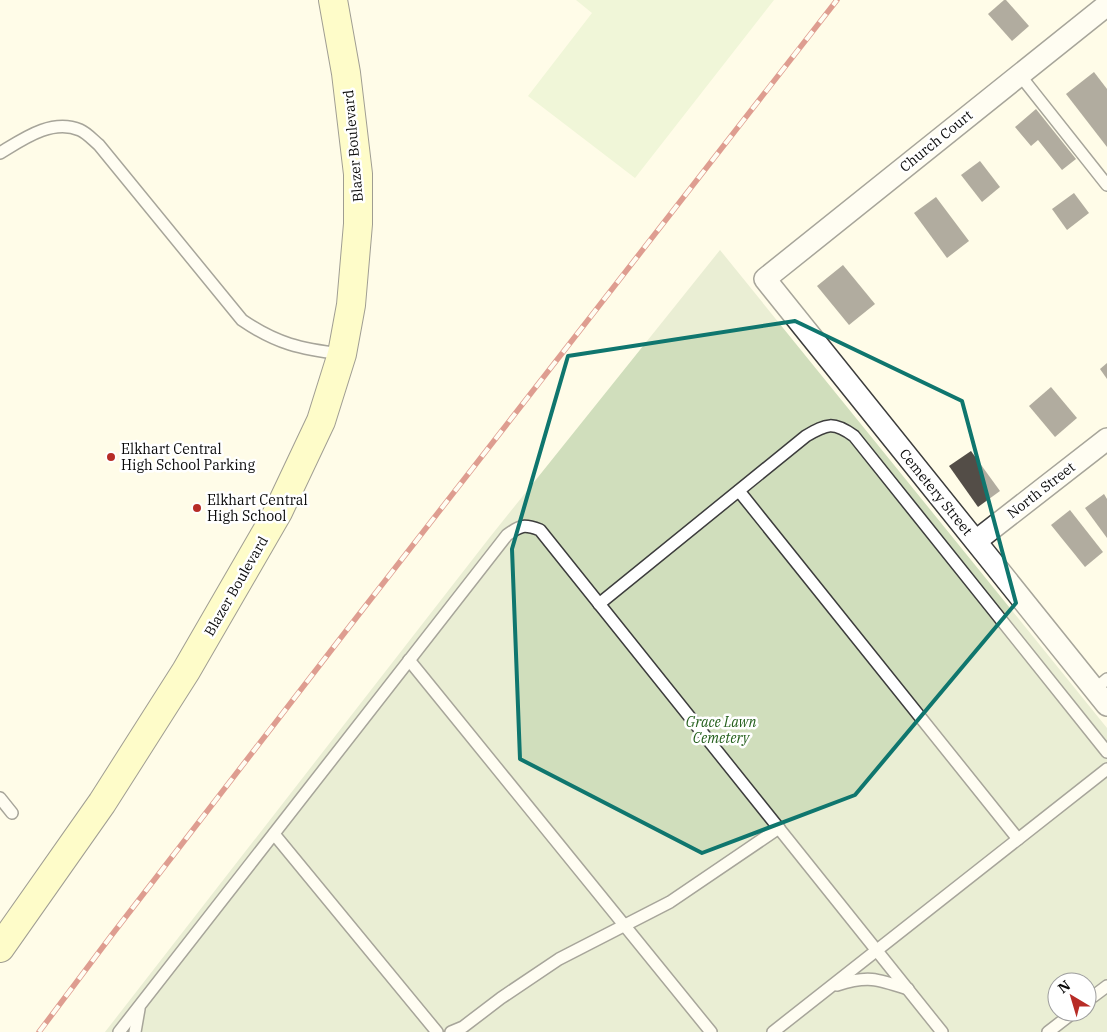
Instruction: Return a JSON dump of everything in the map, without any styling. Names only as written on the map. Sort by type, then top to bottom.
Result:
[{"type":"main road","name":"Blazer Boulevard","points":[[0,948],[102,803],[186,672],[278,512],[321,421],[342,354],[352,296],[358,224],[358,184],[346,73],[333,0]]},
{"type":"street","name":"Church Court","points":[[765,278],[1107,4]]},
{"type":"street","name":"Cemetery Street","points":[[765,278],[976,541],[1103,691]]},
{"type":"street","name":"North Street","points":[[976,541],[1107,439]]},
{"type":"lane","points":[[1019,74],[1107,185]]},
{"type":"lane","points":[[0,153],[26,137],[49,128],[66,126],[81,130],[99,145],[242,320],[262,334],[284,343],[312,350],[342,354]]},
{"type":"lane","points":[[599,604],[806,436],[832,425],[842,427],[854,436],[1107,752]]},
{"type":"lane","points":[[739,491],[1018,839]]},
{"type":"lane","points":[[119,1032],[507,535],[519,527],[527,526],[540,530],[942,1032]]},
{"type":"lane","points":[[409,660],[711,1032]]},
{"type":"lane","points":[[773,1032],[1107,769]]},
{"type":"lane","points":[[0,798],[12,813]]},
{"type":"lane","points":[[450,1032],[463,1027],[501,998],[559,959],[670,902],[778,828]]},
{"type":"lane","points":[[274,834],[437,1032]]},
{"type":"lane","points":[[830,987],[856,979],[875,979],[908,989]]},
{"type":"lane","points":[[134,1032],[140,1006]]},
{"type":"lane","points":[[1048,1032],[1061,1022]]},
{"type":"highlighted area","points":[[795,321],[962,401],[1016,603],[855,795],[702,853],[520,759],[512,549],[568,356]]},
{"type":"green space","points":[[576,0],[774,0],[635,178],[528,96],[592,13]]},
{"type":"green space","name":"Grace Lawn Cemetery","points":[[720,250],[1107,728],[1107,1032],[105,1032],[490,537]]},
{"type":"building","points":[[1004,0],[1029,26],[1012,41],[988,14]]},
{"type":"building","points":[[1094,72],[1107,89],[1107,147],[1066,94]]},
{"type":"building","points":[[1036,109],[1076,159],[1062,170],[1038,140],[1031,146],[1015,127]]},
{"type":"building","points":[[980,161],[1000,187],[982,202],[961,175]]},
{"type":"building","points":[[1074,193],[1089,213],[1067,230],[1052,209]]},
{"type":"building","points":[[936,197],[969,241],[947,258],[914,213]]},
{"type":"building","points":[[843,265],[875,304],[849,325],[817,286]]},
{"type":"building","points":[[1107,363],[1107,379],[1100,369]]},
{"type":"building","points":[[1051,387],[1077,418],[1055,437],[1029,406]]},
{"type":"building","points":[[971,451],[1000,491],[978,507],[949,466]]},
{"type":"building","points":[[1104,494],[1107,499],[1107,538],[1085,508]]},
{"type":"building","points":[[1070,510],[1103,552],[1085,567],[1051,525]]},
{"type":"railway","points":[[39,1032],[346,631],[837,0]]},
{"type":"place","name":"Elkhart Central High School Parking","points":[[111,457]]},
{"type":"place","name":"Elkhart Central High School","points":[[197,508]]}]
